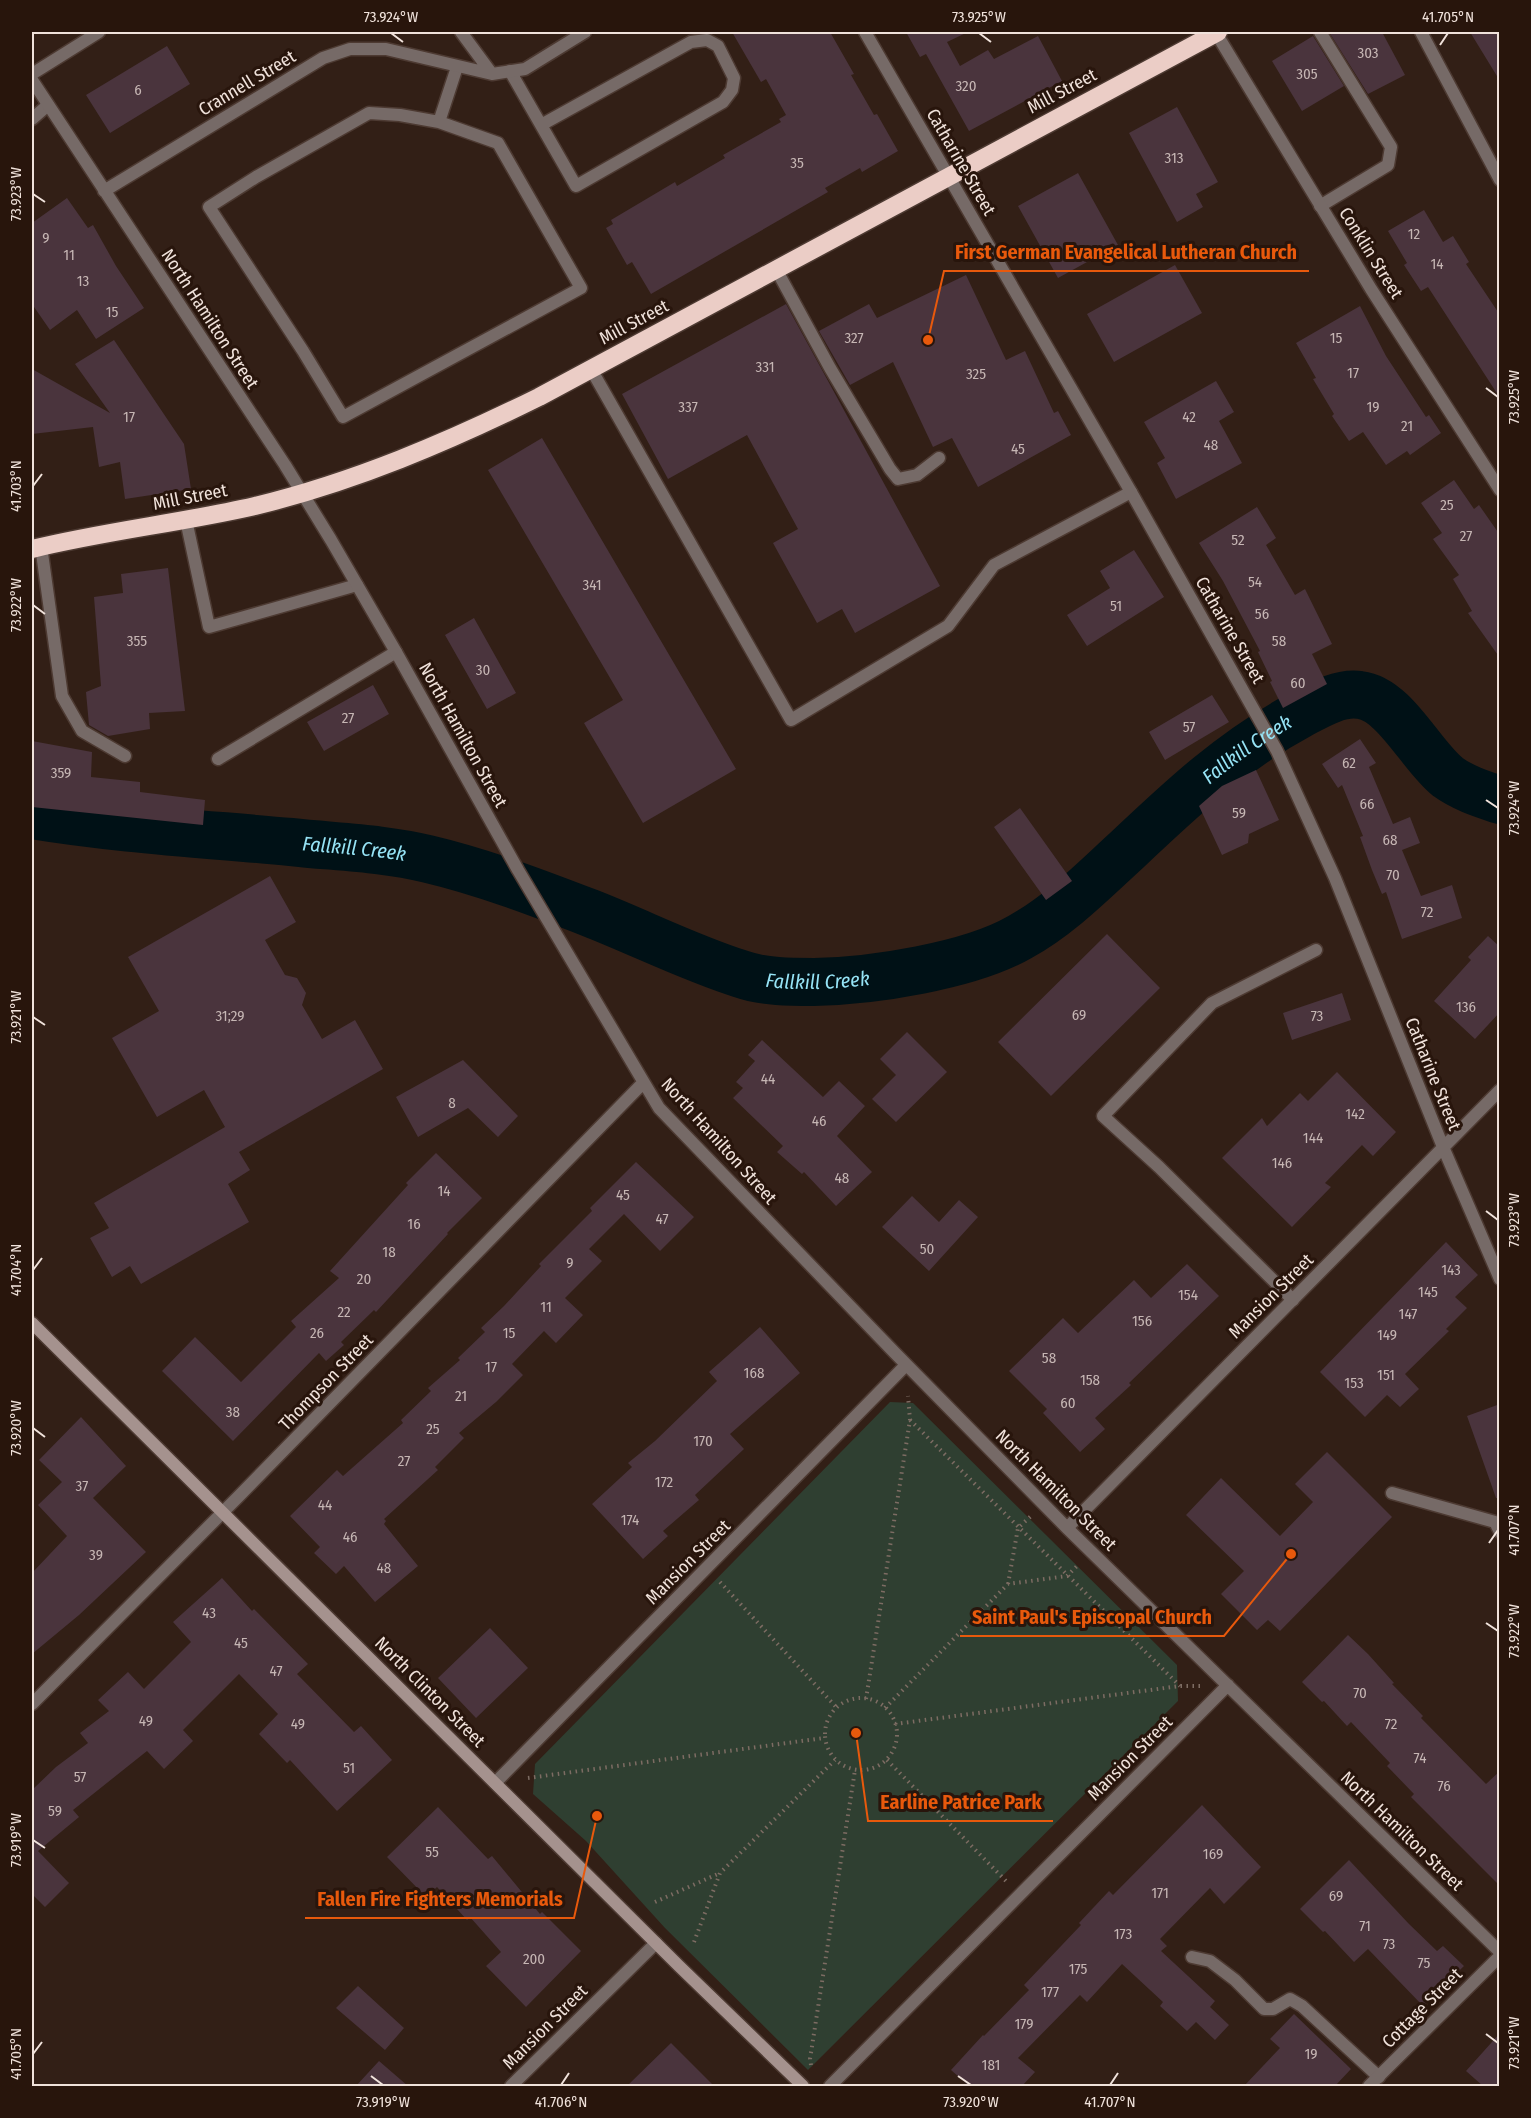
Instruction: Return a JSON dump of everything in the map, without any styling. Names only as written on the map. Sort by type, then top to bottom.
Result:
[{"type":"highway","name":"Mill Street","points":[[36,548],[255,506],[302,493],[405,458],[453,438],[591,369],[1207,34]]},
{"type":"street","points":[[32,74],[99,32]]},
{"type":"street","points":[[461,32],[492,74]]},
{"type":"street","name":"Crannell Street","points":[[104,191],[323,58],[350,49],[386,49],[492,74],[525,69],[585,32]]},
{"type":"street","name":"Catharine Street","points":[[865,32],[1131,492],[1277,751],[1335,878],[1443,1147],[1500,1279]]},
{"type":"street","points":[[1320,32],[1391,147],[1388,165],[1320,206]]},
{"type":"street","points":[[1421,32],[1500,180]]},
{"type":"street","name":"Conklin Street","points":[[1207,34],[1320,206],[1500,490]]},
{"type":"street","points":[[510,71],[576,186],[723,102],[732,90],[734,78],[718,46],[707,40],[691,42],[541,125]]},
{"type":"street","points":[[439,122],[457,67]]},
{"type":"street","name":"North Hamilton Street","points":[[32,80],[302,493],[396,652],[544,916],[659,1108],[906,1365],[1067,1528],[1500,1954]]},
{"type":"street","points":[[32,119],[48,105]]},
{"type":"street","points":[[369,113],[400,115],[439,122],[498,143],[581,288],[343,417],[209,207],[256,177],[369,113]]},
{"type":"street","points":[[776,269],[830,368],[898,479],[917,475],[939,458]]},
{"type":"street","points":[[591,369],[791,720],[948,626],[994,565],[1131,492]]},
{"type":"street","points":[[186,520],[209,627],[357,585]]},
{"type":"street","points":[[36,548],[62,696],[82,731],[125,756]]},
{"type":"street","points":[[218,759],[396,652]]},
{"type":"street","points":[[1293,1299],[1159,1167],[1103,1116],[1212,1003],[1316,950]]},
{"type":"street","name":"Thompson Street","points":[[32,1704],[223,1513],[643,1083]]},
{"type":"street","name":"Mansion Street","points":[[1067,1528],[1500,1090]]},
{"type":"street","name":"North Clinton Street","points":[[32,1323],[803,2086]]},
{"type":"street","name":"Mansion Street","points":[[495,1783],[906,1365]]},
{"type":"street","points":[[1392,1493],[1495,1522],[1500,1532]]},
{"type":"street","name":"Mansion Street","points":[[830,2086],[1227,1685]]},
{"type":"street","name":"Mansion Street","points":[[511,2086],[656,1943]]},
{"type":"street","name":"Cottage Street","points":[[1369,2086],[1500,1954]]},
{"type":"street","points":[[1192,1958],[1210,1961],[1264,2009],[1273,2009],[1290,1999],[1302,2006],[1379,2077]]},
{"type":"path","points":[[866,1699],[910,1420],[906,1365]]},
{"type":"path","points":[[910,1420],[1180,1686]]},
{"type":"path","points":[[885,1708],[1008,1584],[1018,1528]]},
{"type":"path","points":[[707,1569],[837,1708]]},
{"type":"path","points":[[1008,1584],[1067,1576]]},
{"type":"path","points":[[895,1724],[1180,1686],[1227,1685]]},
{"type":"path","points":[[866,1699],[875,1701],[885,1708],[895,1724],[896,1741],[886,1760],[873,1768],[855,1770],[835,1760],[829,1753],[824,1738],[829,1717],[837,1708],[845,1702],[866,1699]]},
{"type":"path","points":[[495,1783],[824,1738]]},
{"type":"path","points":[[654,1902],[720,1873],[835,1760]]},
{"type":"path","points":[[886,1760],[1019,1894]]},
{"type":"path","points":[[812,2068],[810,2059],[855,1770]]},
{"type":"path","points":[[694,1942],[720,1873]]},
{"type":"green space","points":[[890,1402],[913,1403],[1177,1665],[1178,1701],[808,2070],[665,1928],[586,1841],[533,1794],[535,1764]]},
{"type":"building","points":[[732,32],[830,32],[854,74],[851,75],[898,151],[862,172],[860,168],[825,188],[828,192],[651,294],[632,262],[627,265],[606,228],[613,224],[611,220],[675,182],[677,186],[725,158],[723,155],[781,122],[779,119],[786,115],[766,79],[761,82]]},
{"type":"building","points":[[906,32],[968,32],[947,42],[960,66],[988,50],[994,59],[1038,36],[1062,81],[969,131],[926,54],[920,57]]},
{"type":"building","points":[[1329,32],[1382,32],[1405,75],[1368,94]]},
{"type":"building","points":[[1470,32],[1500,32],[1500,81]]},
{"type":"building","points":[[1313,36],[1344,86],[1302,111],[1272,61]]},
{"type":"building","points":[[167,46],[190,84],[110,133],[86,95]]},
{"type":"building","points":[[1177,107],[1218,182],[1196,194],[1203,207],[1177,222],[1129,133]]},
{"type":"building","points":[[1078,173],[1118,245],[1058,278],[1018,206]]},
{"type":"building","points":[[67,198],[88,228],[93,225],[116,266],[144,308],[96,339],[77,310],[50,330],[32,304],[32,223]]},
{"type":"building","points":[[1424,210],[1443,242],[1453,236],[1469,262],[1466,264],[1500,315],[1500,398],[1428,287],[1421,291],[1404,265],[1407,263],[1388,231]]},
{"type":"building","points":[[1175,265],[1202,313],[1114,362],[1087,314]]},
{"type":"building","points":[[966,275],[1006,360],[1025,351],[1054,413],[1058,411],[1071,435],[978,487],[952,438],[933,447],[893,362],[850,385],[819,331],[869,304],[877,318]]},
{"type":"building","points":[[786,304],[940,586],[855,633],[842,609],[817,623],[773,543],[798,529],[747,435],[668,479],[622,394]]},
{"type":"building","points":[[1360,306],[1386,356],[1426,417],[1429,415],[1441,433],[1410,455],[1407,451],[1386,465],[1363,432],[1349,441],[1332,416],[1334,414],[1313,379],[1316,378],[1296,343]]},
{"type":"building","points":[[114,340],[184,444],[191,489],[125,499],[120,462],[99,467],[93,427],[32,434],[32,369],[110,413],[75,364]]},
{"type":"building","points":[[1216,381],[1234,412],[1219,421],[1242,463],[1176,499],[1157,463],[1165,458],[1144,422]]},
{"type":"building","points":[[542,438],[736,769],[643,823],[584,723],[623,700],[488,470]]},
{"type":"building","points":[[1454,480],[1474,509],[1479,505],[1500,535],[1500,658],[1468,613],[1472,611],[1453,579],[1459,575],[1433,539],[1442,533],[1421,503]]},
{"type":"building","points":[[1257,507],[1276,538],[1266,545],[1295,595],[1305,589],[1332,644],[1312,654],[1327,684],[1283,708],[1270,682],[1272,681],[1258,652],[1260,651],[1223,581],[1199,543]]},
{"type":"building","points":[[1134,550],[1164,597],[1087,646],[1067,615],[1110,588],[1100,571]]},
{"type":"building","points":[[168,568],[185,711],[149,713],[150,729],[108,736],[89,725],[86,692],[101,686],[94,597],[123,593],[121,574]]},
{"type":"building","points":[[474,618],[516,693],[487,709],[445,635]]},
{"type":"building","points":[[373,685],[389,714],[324,751],[307,722]]},
{"type":"building","points":[[1212,695],[1229,722],[1165,760],[1149,732]]},
{"type":"building","points":[[1360,739],[1376,763],[1369,767],[1393,824],[1410,817],[1420,843],[1402,850],[1421,896],[1452,885],[1462,918],[1402,939],[1386,892],[1382,894],[1372,870],[1360,837],[1363,836],[1342,785],[1338,788],[1322,764]]},
{"type":"building","points":[[32,741],[92,752],[91,777],[140,782],[140,792],[205,800],[203,825],[32,807]]},
{"type":"building","points":[[1256,770],[1279,820],[1249,834],[1248,843],[1222,855],[1199,806],[1222,786]]},
{"type":"building","points":[[1020,808],[1072,881],[1046,900],[994,827]]},
{"type":"building","points":[[270,876],[296,922],[265,940],[285,975],[297,978],[306,993],[302,1005],[322,1039],[355,1020],[383,1069],[239,1152],[250,1170],[228,1184],[249,1222],[141,1284],[130,1266],[112,1277],[90,1238],[109,1228],[94,1203],[225,1127],[204,1090],[157,1117],[112,1038],[159,1011],[128,957]]},
{"type":"building","points":[[1107,934],[1160,988],[1051,1096],[998,1042]]},
{"type":"building","points":[[1488,936],[1500,947],[1500,1012],[1475,1039],[1434,1001],[1471,960],[1468,957]]},
{"type":"building","points":[[1342,993],[1351,1020],[1292,1040],[1283,1013]]},
{"type":"building","points":[[907,1032],[947,1072],[896,1122],[872,1099],[896,1075],[880,1059]]},
{"type":"building","points":[[762,1040],[823,1097],[839,1081],[865,1106],[837,1136],[872,1172],[836,1206],[804,1172],[802,1174],[777,1152],[783,1146],[733,1098],[743,1088],[736,1082],[755,1061],[748,1055]]},
{"type":"building","points":[[463,1060],[518,1116],[498,1137],[468,1108],[418,1137],[396,1097]]},
{"type":"building","points":[[1337,1072],[1396,1132],[1373,1156],[1362,1145],[1325,1183],[1331,1187],[1292,1227],[1222,1158],[1262,1118],[1267,1126],[1300,1093],[1308,1101]]},
{"type":"building","points":[[436,1153],[482,1198],[376,1312],[374,1310],[341,1342],[344,1345],[326,1361],[319,1353],[233,1441],[162,1371],[195,1337],[241,1382],[296,1327],[291,1321],[339,1278],[330,1271],[408,1185],[406,1183]]},
{"type":"building","points":[[636,1162],[694,1217],[660,1251],[624,1214],[589,1249],[602,1261],[565,1298],[583,1315],[556,1343],[544,1331],[512,1364],[523,1375],[496,1402],[459,1433],[464,1438],[435,1467],[438,1470],[384,1519],[386,1521],[384,1524],[418,1566],[375,1602],[344,1566],[336,1574],[314,1553],[320,1547],[290,1516],[337,1470],[343,1476],[403,1423],[401,1420],[431,1391],[428,1388],[460,1360],[458,1358],[485,1332],[481,1328],[541,1266],[539,1264],[592,1211],[590,1208]]},
{"type":"building","points":[[912,1196],[939,1222],[959,1200],[978,1217],[929,1271],[882,1227]]},
{"type":"building","points":[[1446,1242],[1478,1275],[1455,1297],[1467,1308],[1446,1329],[1449,1331],[1405,1374],[1419,1389],[1400,1407],[1387,1395],[1365,1417],[1320,1372]]},
{"type":"building","points":[[1187,1264],[1219,1296],[1095,1418],[1105,1429],[1080,1452],[1043,1413],[1047,1409],[1009,1371],[1063,1318],[1078,1333],[1134,1280],[1151,1298]]},
{"type":"building","points":[[760,1327],[800,1373],[730,1434],[744,1449],[695,1495],[699,1500],[663,1531],[668,1536],[643,1559],[592,1504],[632,1467],[628,1463],[655,1441],[717,1381],[709,1372]]},
{"type":"building","points":[[1500,1404],[1500,1498],[1496,1498],[1467,1416]]},
{"type":"building","points":[[81,1417],[126,1466],[93,1498],[146,1552],[79,1615],[32,1654],[32,1573],[67,1536],[38,1505],[62,1482],[39,1460]]},
{"type":"building","points":[[1327,1452],[1392,1517],[1280,1631],[1268,1620],[1257,1630],[1221,1594],[1244,1571],[1186,1515],[1221,1478],[1280,1536],[1313,1502],[1295,1484]]},
{"type":"building","points":[[222,1578],[252,1611],[254,1609],[308,1664],[297,1674],[354,1732],[361,1726],[392,1760],[337,1811],[290,1760],[287,1763],[259,1734],[278,1714],[239,1674],[183,1730],[193,1741],[164,1769],[147,1751],[73,1810],[79,1817],[38,1851],[69,1883],[45,1907],[32,1894],[32,1790],[56,1767],[88,1743],[80,1733],[109,1711],[98,1700],[128,1672],[144,1689],[191,1642],[173,1622]]},
{"type":"building","points":[[490,1628],[528,1668],[476,1718],[438,1678]]},
{"type":"building","points":[[1348,1635],[1394,1683],[1392,1684],[1423,1716],[1421,1718],[1486,1784],[1500,1771],[1500,1886],[1411,1797],[1414,1794],[1387,1766],[1390,1763],[1351,1722],[1347,1726],[1302,1682]]},
{"type":"building","points":[[1202,1805],[1261,1867],[1224,1904],[1210,1888],[1160,1939],[1167,1946],[1161,1951],[1215,2001],[1210,2007],[1229,2025],[1215,2040],[1196,2022],[1187,2031],[1160,2006],[1163,2002],[1122,1964],[1087,2002],[1080,1995],[1018,2058],[1035,2072],[1022,2086],[969,2086],[951,2070],[1029,1990],[1024,1985],[1081,1925],[1079,1923],[1109,1891],[1113,1895]]},
{"type":"building","points":[[438,1807],[488,1859],[492,1856],[540,1914],[542,1912],[581,1951],[526,2007],[486,1966],[501,1952],[470,1917],[467,1920],[437,1887],[426,1897],[387,1857]]},
{"type":"building","points":[[1349,1860],[1437,1951],[1443,1946],[1464,1966],[1423,2006],[1368,1949],[1354,1962],[1325,1931],[1323,1932],[1300,1909]]},
{"type":"building","points":[[358,1986],[404,2028],[385,2050],[336,2008]]},
{"type":"building","points":[[1294,2014],[1351,2069],[1335,2086],[1244,2086],[1280,2048],[1270,2039]]},
{"type":"building","points":[[1500,2033],[1500,2086],[1483,2086],[1466,2071]]},
{"type":"building","points":[[671,2043],[714,2086],[627,2086]]},
{"type":"building","points":[[379,2061],[408,2086],[356,2086]]},
{"type":"waterway","name":"Fallkill Creek","points":[[32,815],[129,828],[360,848],[411,855],[469,870],[530,891],[609,921],[703,961],[750,977],[787,982],[814,982],[864,979],[948,964],[975,956],[1020,937],[1076,897],[1208,776],[1275,729],[1336,697],[1360,695],[1373,699],[1396,717],[1448,777],[1466,788],[1500,800]]},
{"type":"place","name":"First German Evangelical Lutheran Church","points":[[928,340]]},
{"type":"place","name":"Saint Paul's Episcopal Church","points":[[1291,1554]]},
{"type":"place","name":"Earline Patrice Park","points":[[856,1733]]},
{"type":"place","name":"Fallen Fire Fighters Memorials","points":[[597,1816]]}]
